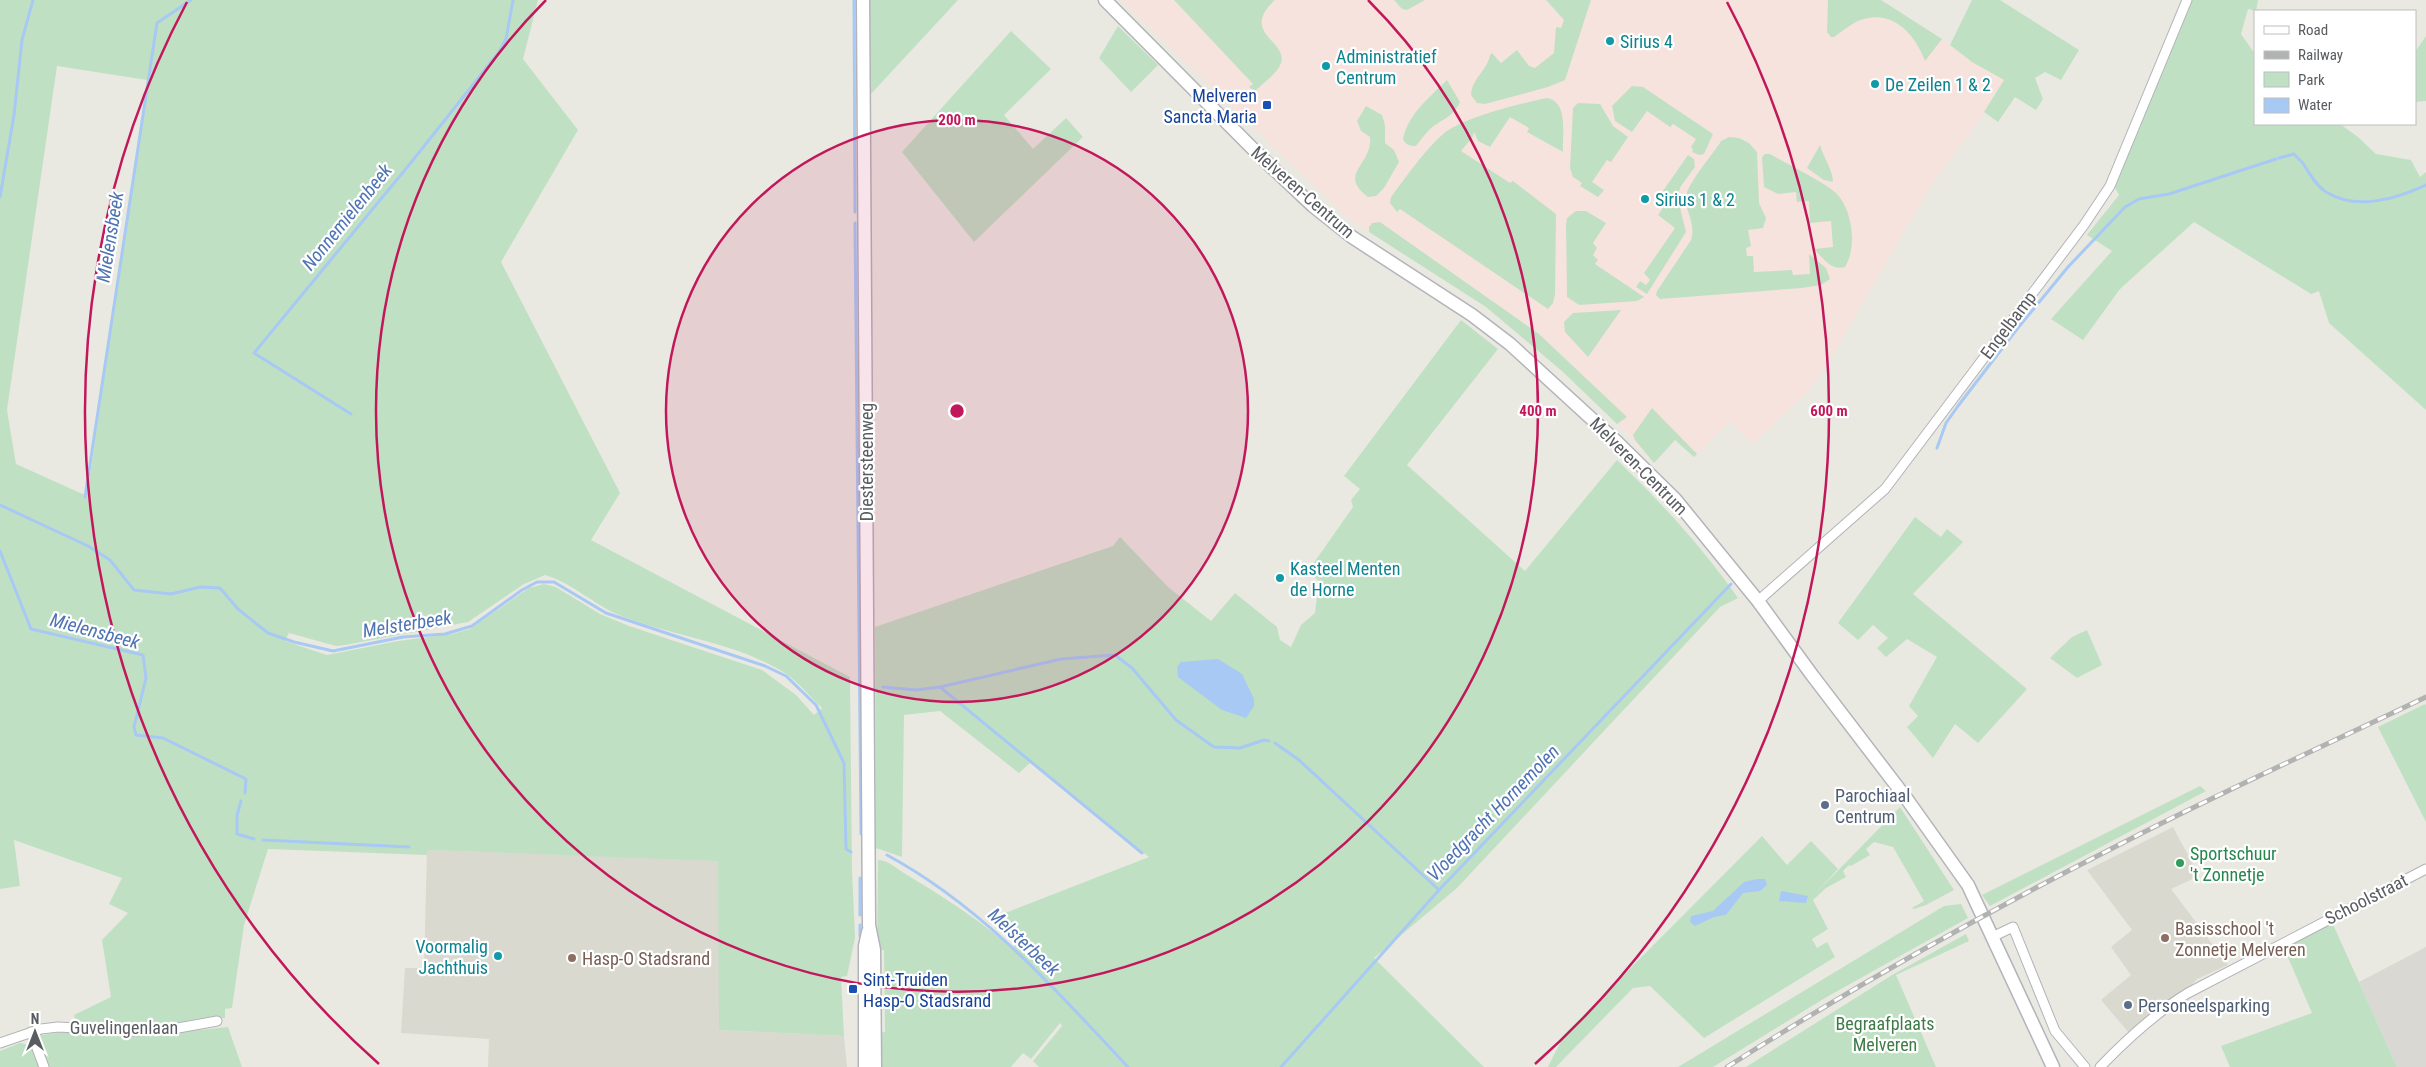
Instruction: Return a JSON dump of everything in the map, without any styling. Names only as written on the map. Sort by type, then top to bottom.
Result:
[{"type":"main road","name":"Diestersteenweg","points":[[862,0],[869,925],[874,950],[875,1067]]},
{"type":"main road","name":"Melveren-Centrum","points":[[1105,0],[1254,150],[1313,206],[1352,237],[1491,329],[1596,423],[1675,499],[1758,601],[1906,798],[1968,885],[2053,1067]]},
{"type":"main road","name":"Diestersteenweg","points":[[865,1067],[865,946],[869,925]]},
{"type":"street","name":"Engelbamp","points":[[1758,601],[1885,489],[2084,225],[2110,186],[2187,0]]},
{"type":"street","name":"Schoolstraat","points":[[2100,1067],[2108,1063],[2167,1006],[2188,993],[2426,869]]},
{"type":"street","points":[[1992,937],[2013,927],[2055,1031],[2085,1067]]},
{"type":"street","name":"Guvelingenlaan","points":[[0,1043],[31,1032],[58,1027],[75,1026],[133,1031],[167,1030],[216,1021]]},
{"type":"street","points":[[31,1032],[44,1067]]},
{"type":"street","name":"Schoolstraat","points":[[2094,1067],[2108,1063]]},
{"type":"shaded area","points":[[1121,0],[1881,0],[1942,39],[1972,62],[2004,80],[1984,113],[1926,193],[1834,353],[1810,389],[1754,444],[1730,421],[1694,457],[1675,440],[1654,463],[1563,372],[1486,307],[1350,220]]},
{"type":"shaded area","name":"Basisschool 't Zonnetje Melveren","points":[[2173,827],[2199,876],[2171,889],[2228,965],[2197,979],[2189,988],[2130,1034],[2101,1000],[2131,975],[2111,947],[2132,930],[2087,870]]},
{"type":"shaded area","name":"Hasp-O Stadsrand","points":[[427,850],[719,860],[719,1030],[844,1036],[847,1067],[488,1067],[489,1039],[401,1033],[405,968],[424,968]]},
{"type":"shaded area","points":[[2426,947],[2426,1067],[2397,1067],[2359,982]]},
{"type":"green space","points":[[0,0],[538,0],[523,59],[578,130],[501,262],[620,493],[591,540],[850,677],[852,870],[855,938],[847,976],[841,977],[844,1036],[719,1030],[718,861],[428,850],[427,855],[268,849],[244,925],[232,1008],[225,1009],[225,1018],[160,1027],[76,1023],[74,1015],[111,997],[102,940],[128,913],[109,904],[122,878],[14,840],[20,886],[0,889]],"holes":[[[57,66],[147,80],[87,496],[16,464],[7,410]],[[545,575],[564,583],[619,615],[721,645],[761,660],[791,678],[822,708],[814,715],[796,695],[762,670],[629,626],[600,614],[556,587],[544,584],[529,588],[470,629],[452,634],[398,641],[327,655],[285,641],[289,633],[336,646],[468,622],[524,584]]]},
{"type":"green space","points":[[869,0],[958,0],[869,96]]},
{"type":"green space","points":[[1174,0],[1275,0],[1265,11],[1262,21],[1263,29],[1281,55],[1279,67],[1255,91],[1249,87],[1253,84]]},
{"type":"green space","points":[[1394,0],[1425,0],[1407,10],[1402,9]]},
{"type":"green space","points":[[1546,0],[1591,0],[1565,80],[1548,87],[1485,104],[1477,103],[1471,95],[1472,89],[1492,53],[1501,63],[1517,50],[1529,66],[1535,68],[1554,53],[1556,27],[1561,28],[1564,20]]},
{"type":"green space","points":[[1828,0],[1881,0],[1942,39],[1925,61],[1910,34],[1902,27],[1885,18],[1875,17],[1860,20],[1834,37],[1831,37],[1827,32]]},
{"type":"green space","points":[[1972,0],[2000,0],[2079,50],[2061,80],[2045,72],[2035,78],[2043,99],[2036,110],[2015,97],[1998,122],[1984,112],[2004,80],[1972,62],[1950,45]]},
{"type":"green space","points":[[2191,0],[2258,0],[2256,10],[2248,9],[2241,34],[2254,53],[2254,125],[2341,125],[2376,154],[2411,160],[2420,177],[2426,172],[2426,410],[2329,323],[2319,291],[2311,294],[2194,222],[2120,289],[2083,340],[2051,319],[2112,251],[2087,235],[2119,195],[2114,186]]},
{"type":"green space","points":[[1118,26],[1158,65],[1131,92],[1099,58]]},
{"type":"green space","points":[[1011,31],[1051,69],[1004,115],[1033,149],[1066,118],[1083,137],[974,242],[902,152]]},
{"type":"green space","points":[[2426,36],[2426,101],[2416,102],[2416,51]]},
{"type":"green space","points":[[1447,80],[1460,102],[1454,112],[1433,126],[1416,146],[1408,145],[1403,139],[1410,122],[1420,106]]},
{"type":"green space","points":[[1632,86],[1643,87],[1713,134],[1704,154],[1699,155],[1692,152],[1691,147],[1696,139],[1673,124],[1670,127],[1647,111],[1632,132],[1615,121],[1612,106]]},
{"type":"green space","points":[[1547,98],[1559,106],[1561,112],[1563,120],[1563,152],[1527,132],[1529,128],[1510,117],[1490,147],[1478,141],[1474,132],[1472,138],[1461,151],[1510,183],[1513,181],[1556,214],[1555,294],[1553,303],[1548,309],[1400,209],[1397,212],[1390,203],[1391,197],[1421,157],[1451,128],[1492,112]]},
{"type":"green space","points":[[1578,103],[1600,104],[1613,126],[1628,137],[1611,162],[1607,160],[1592,182],[1604,190],[1598,197],[1580,186],[1582,183],[1573,177],[1570,168],[1573,108]]},
{"type":"green space","points":[[1366,106],[1382,115],[1385,125],[1385,143],[1394,150],[1399,162],[1384,188],[1376,196],[1368,197],[1359,189],[1356,181],[1358,168],[1370,147],[1370,137],[1361,131],[1357,121]]},
{"type":"green space","points":[[1729,137],[1739,138],[1749,143],[1757,152],[1759,203],[1766,218],[1763,228],[1748,230],[1751,246],[1746,248],[1747,256],[1753,256],[1754,272],[1792,270],[1793,275],[1810,274],[1809,254],[1826,268],[1830,279],[1821,285],[1802,288],[1660,299],[1656,295],[1657,291],[1691,240],[1692,224],[1686,204],[1687,193],[1695,178],[1721,141]]},
{"type":"green space","points":[[1820,145],[1833,182],[1824,180],[1807,168]]},
{"type":"green space","points":[[1765,154],[1770,154],[1824,184],[1832,189],[1842,201],[1847,210],[1852,230],[1851,250],[1845,267],[1840,268],[1831,265],[1814,249],[1833,247],[1831,221],[1810,223],[1809,201],[1797,202],[1796,192],[1778,194],[1764,187],[1762,157]]},
{"type":"green space","points":[[1688,155],[1694,159],[1695,167],[1681,186],[1677,196],[1686,232],[1647,294],[1636,287],[1640,281],[1646,285],[1650,280],[1644,273],[1675,228],[1658,215],[1671,196],[1663,191]]},
{"type":"green space","points":[[1576,211],[1586,211],[1606,223],[1593,243],[1597,248],[1593,255],[1598,260],[1595,264],[1644,297],[1637,301],[1579,305],[1567,297],[1566,225],[1567,218]]},
{"type":"green space","points":[[1380,222],[1539,334],[1627,417],[1617,424],[1563,372],[1486,307],[1369,232],[1369,227],[1372,223]]},
{"type":"green space","points":[[1621,310],[1588,357],[1565,332],[1564,322],[1573,313]]},
{"type":"green space","points":[[1461,320],[1498,349],[1407,465],[1525,571],[1617,460],[1680,526],[1738,598],[1720,607],[1457,888],[1374,958],[1484,1067],[1039,1067],[1033,1061],[1062,1026],[1060,1023],[1031,1059],[1023,1053],[1011,1067],[880,1067],[878,1033],[885,1032],[884,950],[877,950],[878,860],[892,865],[946,899],[1012,948],[1020,941],[990,919],[1149,857],[1030,763],[1019,773],[940,711],[904,715],[902,857],[876,848],[875,627],[1113,546],[1120,537],[1168,587],[1211,621],[1235,593],[1277,627],[1280,640],[1291,647],[1301,625],[1315,613],[1319,581],[1312,574],[1313,564],[1353,507],[1351,500],[1360,489],[1344,476]]},
{"type":"green space","points":[[1652,408],[1697,454],[1694,457],[1675,440],[1654,463],[1633,435]]},
{"type":"green space","points":[[1915,517],[1941,537],[1947,529],[1963,542],[1913,594],[2027,689],[1978,743],[1955,724],[1933,758],[1907,727],[1918,716],[1909,706],[1937,657],[1907,639],[1886,657],[1877,648],[1888,638],[1873,625],[1858,640],[1838,623]]},
{"type":"green space","points":[[2087,630],[2102,665],[2077,678],[2050,658],[2072,637]]},
{"type":"green space","points":[[2425,704],[2426,706],[2426,822],[2378,727]]},
{"type":"green space","points":[[2200,786],[2206,791],[1990,906],[1982,895]]},
{"type":"green space","points":[[1900,807],[1954,890],[1926,905],[1912,908],[1924,901],[1893,847],[1874,842],[1866,849],[1870,855],[1851,866],[1849,865],[1843,871],[1846,877],[1826,888],[1813,900],[1828,929],[1812,939],[1817,948],[1827,942],[1835,957],[1704,1038],[1650,986],[1633,988],[1556,1067],[1548,1067],[1564,1035],[1762,836],[1787,865],[1811,841],[1838,869],[1814,895]]},
{"type":"green space","points":[[1961,904],[1968,918],[1825,998],[1713,1067],[1678,1067],[1944,906]]},
{"type":"green space","points":[[2332,922],[2397,1067],[2230,1067],[2221,1046],[2312,1013],[2283,946]]},
{"type":"green space","name":"Begraafplaats Melveren","points":[[1966,934],[1969,941],[1896,975],[1936,1067],[1746,1067],[1892,975]]},
{"type":"green space","points":[[228,1027],[242,1067],[48,1067],[36,1036],[62,1032],[140,1036]]},
{"type":"green space","points":[[20,1043],[30,1045],[39,1067],[0,1067],[0,1051]]},
{"type":"water","points":[[1218,659],[1242,674],[1254,699],[1254,706],[1246,718],[1222,710],[1178,677],[1177,667],[1181,662]]},
{"type":"water","points":[[1765,879],[1767,885],[1760,891],[1743,893],[1726,915],[1714,917],[1695,926],[1690,922],[1691,916],[1713,911],[1744,882]]},
{"type":"water","points":[[1781,891],[1808,896],[1806,903],[1779,901]]},
{"type":"waterway","name":"Melsterbeek","points":[[0,197],[14,115],[22,40],[33,0]]},
{"type":"waterway","name":"Mielensbeek","points":[[85,497],[157,23],[191,0]]},
{"type":"waterway","name":"Nonnemielenbeek","points":[[351,414],[254,353],[409,165],[499,52],[506,39],[513,0]]},
{"type":"waterway","points":[[854,0],[855,212]]},
{"type":"waterway","name":"Vloedgracht Hornemolen","points":[[2279,158],[2294,154],[2322,189],[2338,198],[2350,201],[2376,201],[2402,195],[2426,185]]},
{"type":"waterway","points":[[1937,448],[1946,423],[2017,329],[2068,267],[2125,207],[2139,199],[2169,194],[2276,159]]},
{"type":"waterway","points":[[855,223],[861,834]]},
{"type":"waterway","name":"Melsterbeek","points":[[0,505],[88,546],[110,560],[134,590],[171,594],[200,587],[220,588],[238,609],[268,633],[294,642],[333,651],[403,637],[445,634],[472,626],[522,590],[537,582],[554,582],[606,613],[765,666],[786,676],[816,705],[844,763],[846,849],[851,852]]},
{"type":"waterway","name":"Mielensbeek","points":[[0,551],[31,629],[143,655],[146,678],[134,727],[136,735],[163,738],[246,779],[245,793]]},
{"type":"waterway","name":"Vloedgracht Hornemolen","points":[[1281,1067],[1439,890],[1731,584]]},
{"type":"waterway","points":[[883,687],[916,690],[940,687],[1061,659],[1115,655],[1132,668],[1176,720],[1214,747],[1240,748],[1264,740],[1269,741]]},
{"type":"waterway","points":[[940,687],[1142,853]]},
{"type":"waterway","points":[[1275,743],[1299,760],[1439,890]]},
{"type":"waterway","name":"Mielensbeek","points":[[241,801],[237,815],[237,834],[254,839]]},
{"type":"waterway","name":"Mielensbeek","points":[[263,840],[409,847]]},
{"type":"waterway","name":"Melsterbeek","points":[[887,855],[922,876],[986,924],[1045,979],[1128,1067]]},
{"type":"waterway","points":[[860,878],[860,915]]},
{"type":"waterway","points":[[860,925],[860,936]]},
{"type":"railway","points":[[1727,1067],[1867,982],[2058,876],[2266,772],[2426,697]]},
{"type":"place","name":"Sirius 4","points":[[1610,41]]},
{"type":"place","name":"Administratief Centrum","points":[[1326,66]]},
{"type":"place","name":"De Zeilen 1 & 2","points":[[1875,84]]},
{"type":"place","name":"Melveren Sancta Maria","points":[[1267,105]]},
{"type":"place","name":"Sirius 1 & 2","points":[[1645,199]]},
{"type":"place","name":"Kasteel Menten de Horne","points":[[1280,578]]},
{"type":"place","name":"Parochiaal Centrum","points":[[1825,805]]},
{"type":"place","name":"Sportschuur 't Zonnetje","points":[[2180,863]]},
{"type":"place","name":"Basisschool 't Zonnetje Melveren","points":[[2165,938]]},
{"type":"place","name":"Voormalig Jachthuis","points":[[498,956]]},
{"type":"place","name":"Hasp-O Stadsrand","points":[[572,958]]},
{"type":"place","name":"Sint-Truiden Hasp-O Stadsrand","points":[[853,989]]},
{"type":"place","name":"Personeelsparking","points":[[2128,1005]]}]
